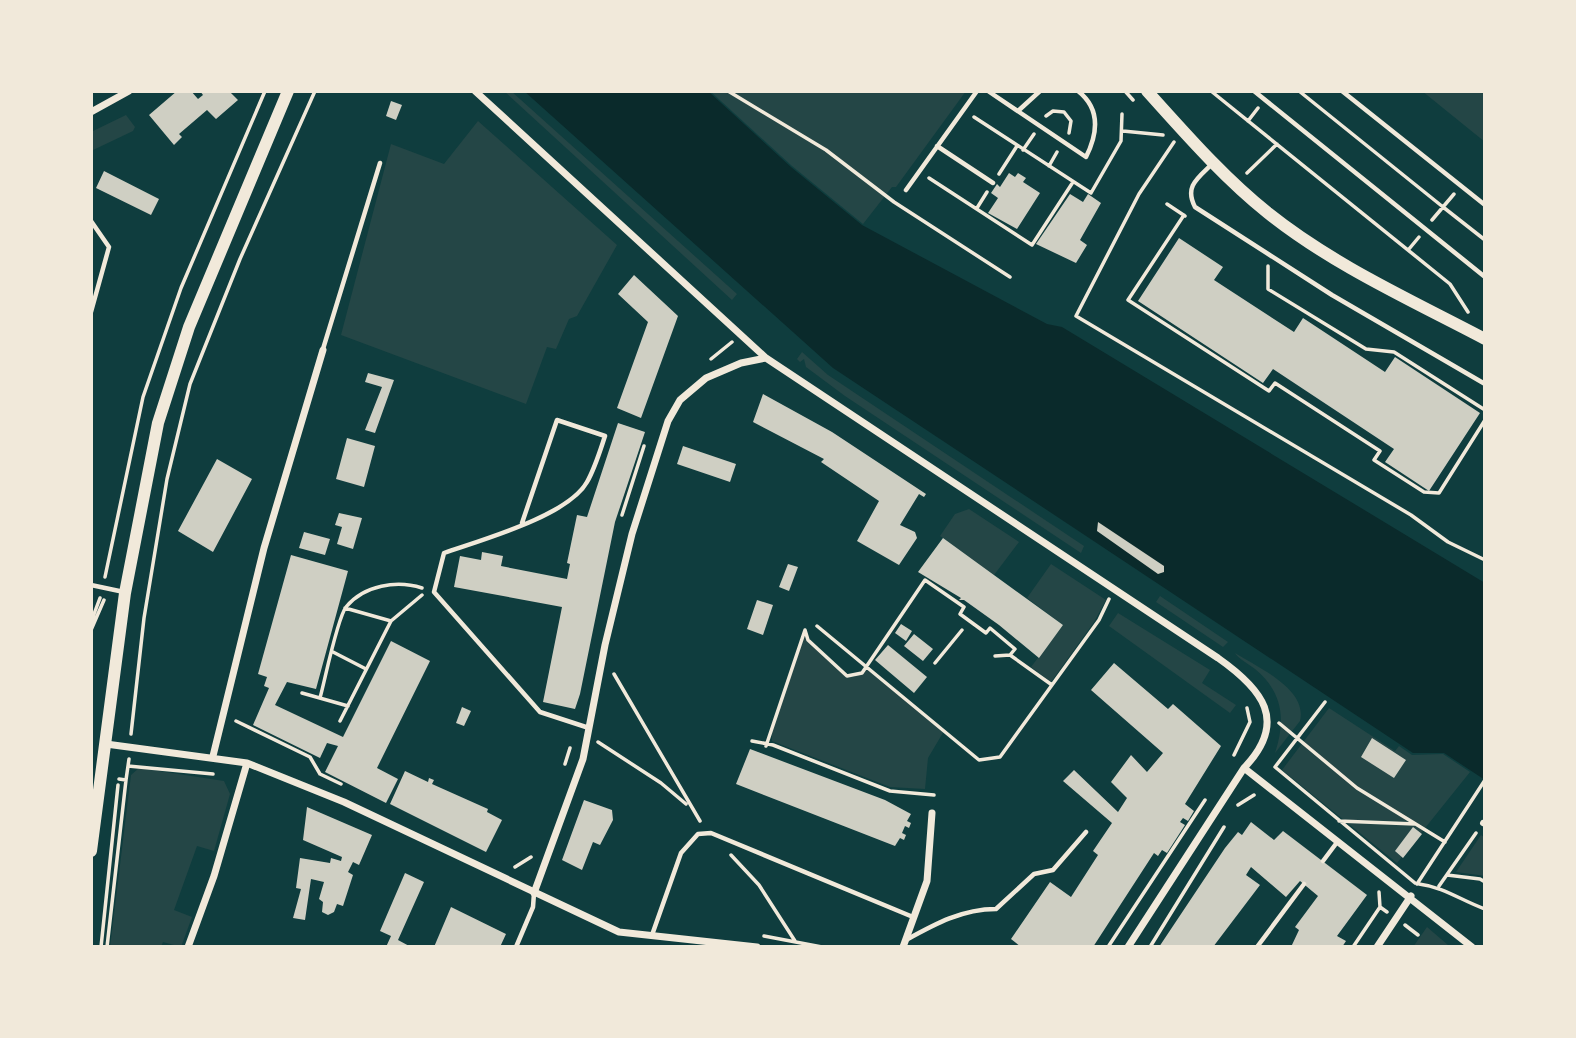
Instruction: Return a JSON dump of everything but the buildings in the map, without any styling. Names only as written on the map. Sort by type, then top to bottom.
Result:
[{"type":"main road","points":[[91,851],[125,593],[146,476],[174,372],[224,241],[288,91]]},
{"type":"main road","points":[[1147,91],[1214,163],[1267,212],[1300,237],[1339,261],[1485,339]]},
{"type":"street","points":[[91,112],[129,91]]},
{"type":"street","points":[[475,91],[766,358],[1115,589],[1247,680],[1265,702],[1267,733],[1259,752],[1244,768],[1128,947]]},
{"type":"street","points":[[213,756],[264,548],[323,350]]},
{"type":"street","points":[[534,893],[583,758],[632,534],[668,421],[680,400],[693,387],[718,372],[766,358]]},
{"type":"street","points":[[106,744],[213,756],[247,763],[344,802],[620,932],[757,947]]},
{"type":"street","points":[[188,947],[214,876],[247,763]]},
{"type":"street","points":[[1244,768],[1411,896],[1472,947]]},
{"type":"street","points":[[904,944],[927,881],[932,813]]},
{"type":"street","points":[[1377,947],[1411,896]]},
{"type":"lane","points":[[906,190],[977,91]]},
{"type":"lane","points":[[988,91],[1086,157],[1095,139],[1096,121],[1092,106],[1078,91]]},
{"type":"lane","points":[[1018,111],[1040,91]]},
{"type":"lane","points":[[1254,91],[1485,277]]},
{"type":"lane","points":[[1342,91],[1485,205]]},
{"type":"lane","points":[[937,146],[993,183]]},
{"type":"lane","points":[[323,350],[380,163]]},
{"type":"lane","points":[[1214,163],[1191,185],[1190,197],[1195,207],[1332,295],[1484,381]]},
{"type":"lane","points":[[91,221],[104,236],[109,247],[91,312]]},
{"type":"lane","points":[[522,523],[557,421],[605,436],[587,483],[567,503],[522,523],[444,552],[434,592],[540,712],[588,732]]},
{"type":"lane","points":[[91,585],[125,593]]},
{"type":"lane","points":[[904,944],[940,921],[974,909],[996,909],[1034,874],[1053,870],[1086,832]]},
{"type":"lane","points":[[652,936],[681,853],[698,834],[711,833],[914,918]]},
{"type":"lane","points":[[1323,861],[1339,841]]},
{"type":"lane","points":[[1257,947],[1304,884]]},
{"type":"lane","points":[[516,947],[533,907],[534,893]]},
{"type":"path","points":[[297,115],[308,91]]},
{"type":"path","points":[[101,947],[119,779],[127,747],[148,593],[167,479],[190,384],[240,259],[314,91]]},
{"type":"path","points":[[728,91],[826,150],[894,202],[1010,277]]},
{"type":"path","points":[[1211,91],[1450,284],[1468,312],[1457,306]]},
{"type":"path","points":[[1299,91],[1485,240]]},
{"type":"path","points":[[970,114],[1091,192],[1117,152],[1123,131],[1122,114]]},
{"type":"path","points":[[1182,130],[1139,194],[1076,316],[1410,515],[1448,542],[1485,560]]},
{"type":"path","points":[[1123,131],[1165,135]]},
{"type":"path","points":[[1238,163],[1247,173],[1276,144]]},
{"type":"path","points":[[919,172],[1032,245],[1073,182]]},
{"type":"path","points":[[1409,249],[1455,192]]},
{"type":"path","points":[[1184,215],[1128,300],[1269,391],[1275,383],[1287,390],[1380,451],[1374,460],[1424,492],[1438,493],[1485,420]]},
{"type":"path","points":[[1266,268],[1268,289],[1322,325],[1366,349],[1394,352],[1485,410]]},
{"type":"path","points":[[766,746],[804,630],[808,640],[847,676],[854,677],[866,667],[925,580],[964,607],[960,614],[986,633],[990,628],[1015,649],[1010,655]]},
{"type":"path","points":[[320,698],[345,608],[367,590],[386,585],[401,583],[434,592]]},
{"type":"path","points":[[817,626],[979,760],[1000,757],[1099,620],[1115,589]]},
{"type":"path","points":[[340,721],[391,621],[417,596],[434,592]]},
{"type":"path","points":[[345,608],[391,621]]},
{"type":"path","points":[[934,663],[961,630]]},
{"type":"path","points":[[332,652],[366,669]]},
{"type":"path","points":[[604,653],[620,688],[690,808]]},
{"type":"path","points":[[995,656],[1010,655],[1052,685]]},
{"type":"path","points":[[1233,758],[1246,736],[1250,722],[1249,712],[1239,694],[1247,680]]},
{"type":"path","points":[[302,692],[348,706]]},
{"type":"path","points":[[1325,702],[1275,767],[1417,884],[1439,886],[1464,901],[1485,909]]},
{"type":"path","points":[[223,715],[310,757],[320,774],[351,789]]},
{"type":"path","points":[[1278,723],[1357,788],[1445,842]]},
{"type":"path","points":[[588,732],[661,782],[690,808],[759,885],[796,941]]},
{"type":"path","points":[[752,741],[766,746],[773,745],[890,791],[934,795]]},
{"type":"path","points":[[107,947],[128,766],[127,747]]},
{"type":"path","points":[[128,766],[243,778]]},
{"type":"path","points":[[119,779],[126,780]]},
{"type":"path","points":[[1417,884],[1485,780]]},
{"type":"path","points":[[1237,806],[1252,795],[1259,797]]},
{"type":"path","points":[[1108,947],[1205,799]]},
{"type":"path","points":[[1150,947],[1230,817]]},
{"type":"path","points":[[1339,821],[1417,825]]},
{"type":"path","points":[[1439,886],[1471,839]]},
{"type":"path","points":[[508,867],[530,860]]},
{"type":"path","points":[[1447,875],[1485,882]]},
{"type":"path","points":[[1369,883],[1379,891]]},
{"type":"path","points":[[1353,947],[1380,907]]},
{"type":"path","points":[[757,935],[822,947]]},
{"type":"shaded area","points":[[504,91],[511,91],[737,294],[732,300]]},
{"type":"shaded area","points":[[524,91],[708,91],[791,167],[862,225],[1047,324],[1062,327],[1485,583],[1485,780],[1444,753],[1413,753],[833,368]]},
{"type":"shaded area","points":[[710,91],[966,91],[896,187],[892,187],[863,224],[792,166]]},
{"type":"shaded area","points":[[1422,91],[1485,91],[1485,142]]},
{"type":"shaded area","points":[[126,115],[135,127],[133,131],[91,151],[91,132]]},
{"type":"shaded area","points":[[478,121],[617,245],[577,316],[569,319],[556,349],[547,347],[526,404],[341,335],[391,144],[444,164]]},
{"type":"shaded area","points":[[802,352],[828,375],[1084,546],[1081,553],[845,396],[806,367],[804,359],[800,362],[797,359]]},
{"type":"shaded area","points":[[969,509],[1019,542],[994,575],[940,536],[955,514]]},
{"type":"shaded area","points":[[1051,564],[1106,600],[1094,622],[1051,682],[1031,667],[1063,625],[1027,598]]},
{"type":"shaded area","points":[[1160,596],[1228,642],[1223,647],[1156,602]]},
{"type":"shaded area","points":[[1118,613],[1210,670],[1202,683],[1236,705],[1230,713],[1109,626]]},
{"type":"shaded area","points":[[805,630],[808,640],[847,676],[854,677],[866,667],[944,731],[928,758],[925,789],[890,787],[772,741],[772,727]]},
{"type":"shaded area","points":[[1235,653],[1279,680],[1289,689],[1300,709],[1300,721],[1275,753],[1281,718],[1277,697],[1264,678]]},
{"type":"shaded area","points":[[1329,708],[1395,751],[1399,746],[1412,755],[1443,754],[1470,772],[1397,863],[1282,770]]},
{"type":"shaded area","points":[[139,768],[224,781],[230,794],[214,851],[197,846],[174,910],[192,917],[181,947],[163,942],[161,947],[110,947],[131,775]]},
{"type":"shaded area","points":[[1481,835],[1485,838],[1485,876],[1456,872]]},
{"type":"shaded area","points":[[1427,927],[1448,945],[1447,947],[1413,947]]}]
